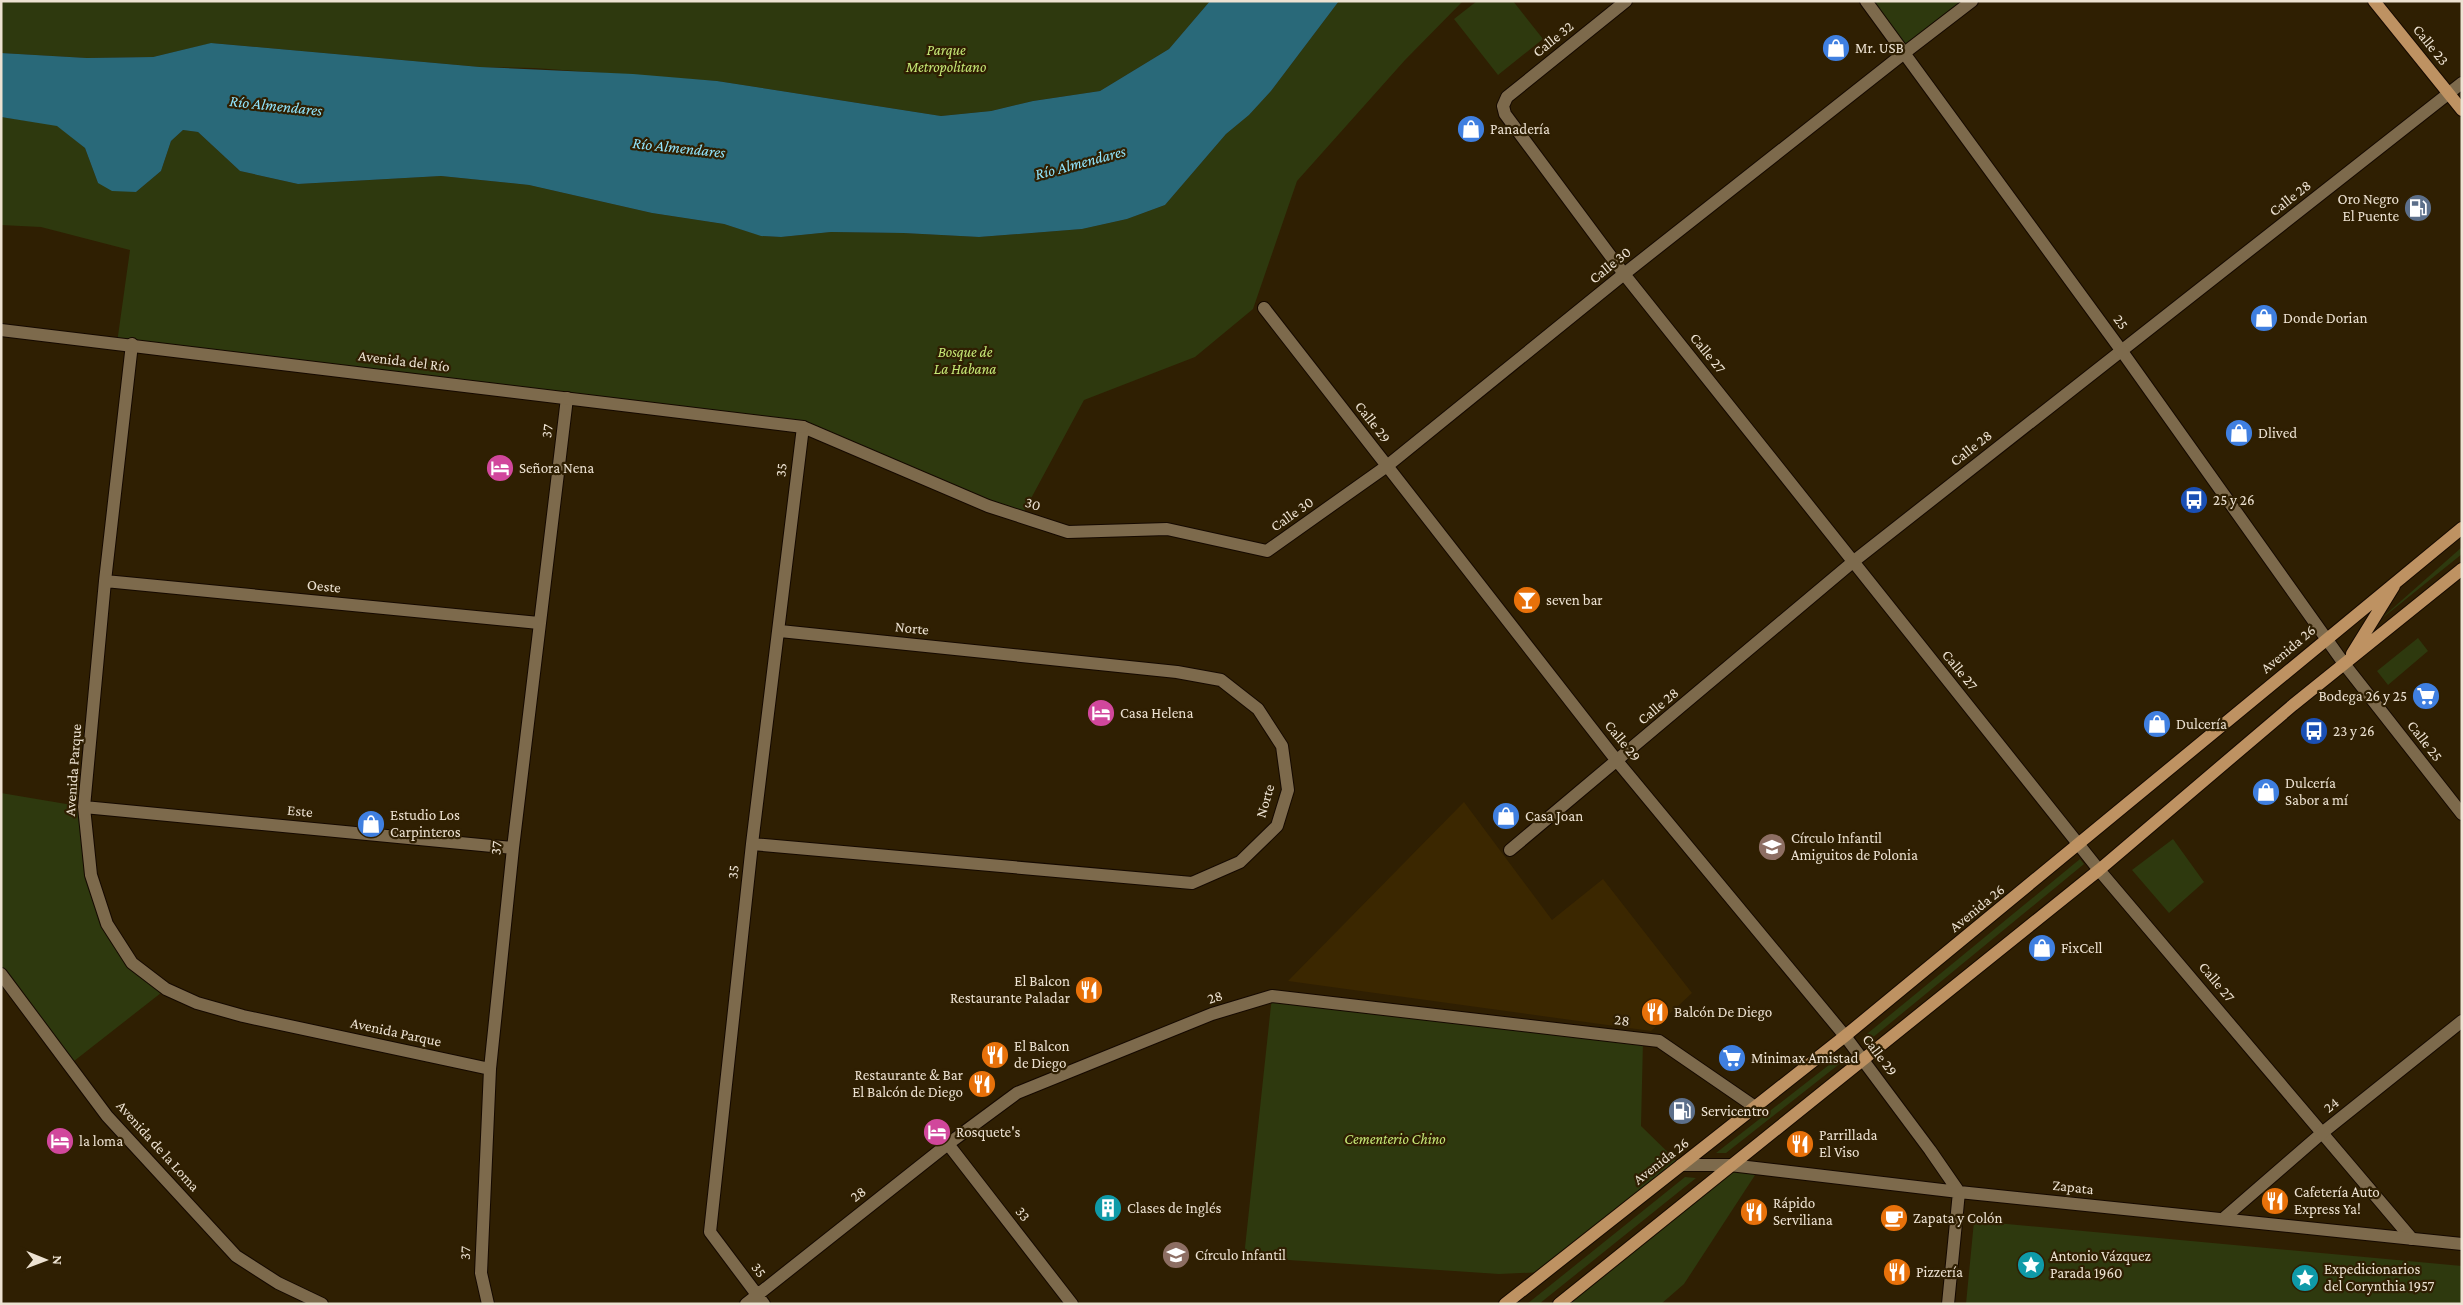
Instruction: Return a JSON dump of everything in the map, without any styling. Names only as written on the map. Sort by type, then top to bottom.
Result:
[{"type":"main road","name":"Calle 23","points":[[2374,1],[2462,110]]},
{"type":"main road","name":"Avenida 26","points":[[1505,1304],[1845,1036],[2079,845],[2325,638],[2462,528]]},
{"type":"main road","points":[[1559,1304],[1730,1165],[1864,1061],[2099,870],[2293,705],[2462,569]]},
{"type":"main road","points":[[2345,665],[2400,578]]},
{"type":"street","name":"Calle 32","points":[[1503,106],[1507,97],[1626,1]]},
{"type":"street","name":"25","points":[[1866,1],[2121,350],[2345,665]]},
{"type":"street","name":"Calle 30","points":[[1267,551],[1386,466],[1624,274],[1972,1]]},
{"type":"street","name":"Calle 28","points":[[1510,850],[1854,561],[2462,83]]},
{"type":"street","name":"Calle 27","points":[[1503,106],[1505,114],[1624,274],[2099,870],[2412,1239]]},
{"type":"street","name":"Calle 29","points":[[1264,308],[1618,761],[1845,1036],[1959,1192]]},
{"type":"street","name":"Avenida del Río","points":[[1,330],[132,344],[802,427]]},
{"type":"street","name":"Avenida Parque","points":[[132,344],[105,581],[84,807],[91,874],[107,924],[132,963],[166,989],[197,1003],[243,1016],[490,1069]]},
{"type":"street","name":"37","points":[[488,1304],[481,1273],[490,1069],[513,848],[567,398]]},
{"type":"street","name":"30","points":[[802,427],[988,506],[1068,532],[1167,529],[1267,551]]},
{"type":"street","name":"35","points":[[760,1299],[710,1232],[752,844],[780,631],[802,427]]},
{"type":"street","name":"Oeste","points":[[105,581],[539,623]]},
{"type":"street","name":"Norte","points":[[752,844],[1192,883],[1240,862],[1277,826],[1288,790],[1282,746],[1258,709],[1221,680],[1167,671],[780,631]]},
{"type":"street","name":"Calle 25","points":[[2345,665],[2462,814]]},
{"type":"street","name":"Este","points":[[84,807],[513,848]]},
{"type":"street","name":"Avenida de la Loma","points":[[1,974],[107,1116],[236,1256],[278,1283],[322,1304]]},
{"type":"street","name":"28","points":[[746,1304],[760,1299],[948,1144],[1017,1093],[1212,1014],[1272,996],[1659,1041],[1755,1107]]},
{"type":"street","name":"24","points":[[2224,1218],[2322,1134],[2462,1021]]},
{"type":"street","name":"33","points":[[948,1144],[1072,1304]]},
{"type":"street","name":"Zapata","points":[[1681,1165],[1730,1165],[1959,1192],[2462,1244]]},
{"type":"street","points":[[1948,1304],[1959,1192]]},
{"type":"shaded area","points":[[1464,802],[1552,920],[1603,879],[1692,993],[1651,1031],[1288,981]]},
{"type":"green space","name":"Parque Metropolitano","points":[[1,1],[1210,1],[1169,49],[1100,91],[1033,101],[991,111],[941,116],[717,81],[534,68],[480,67],[212,43],[153,57],[87,58],[1,53]]},
{"type":"green space","name":"Bosque de La Habana","points":[[1339,1],[1463,1],[1405,60],[1297,181],[1253,309],[1195,357],[1084,400],[1021,517],[802,427],[117,343],[130,250],[41,227],[1,225],[1,117],[57,125],[85,148],[98,183],[136,192],[161,171],[171,141],[183,130],[198,132],[240,171],[298,184],[441,176],[529,185],[652,213],[724,224],[762,236],[781,237],[831,232],[979,237],[1082,229],[1127,219],[1165,205],[1226,134],[1249,115],[1271,91]]},
{"type":"green space","points":[[1477,1],[1513,1],[1543,39],[1498,75],[1454,19]]},
{"type":"green space","points":[[1866,1],[1972,1],[1903,54]]},
{"type":"green space","points":[[2462,547],[2462,554],[2375,624]]},
{"type":"green space","points":[[2418,638],[2428,651],[2388,685],[2377,671]]},
{"type":"green space","points":[[1,793],[84,807],[91,875],[132,963],[166,989],[69,1065],[1,972]]},
{"type":"green space","points":[[2173,839],[2204,882],[2169,913],[2132,870]]},
{"type":"green space","points":[[2080,859],[2084,864],[1866,1043],[1862,1038]]},
{"type":"green space","name":"Cementerio Chino","points":[[1272,996],[1643,1041],[1641,1126],[1681,1165],[1545,1272],[1499,1274],[1244,1257]]},
{"type":"green space","points":[[1843,1054],[1847,1058],[1726,1153],[1716,1153]]},
{"type":"green space","points":[[1730,1165],[1759,1169],[1684,1284],[1661,1304],[1559,1304]]},
{"type":"green space","points":[[1685,1177],[1696,1178],[1539,1304],[1527,1304]]},
{"type":"green space","points":[[1974,1221],[2462,1266],[2462,1304],[1966,1304]]},
{"type":"water","name":"Río Almendares","points":[[1210,1],[1339,1],[1271,91],[1249,115],[1226,134],[1165,205],[1127,219],[1082,229],[979,237],[831,232],[781,237],[761,236],[724,224],[652,213],[529,185],[441,176],[298,184],[240,171],[198,132],[183,130],[171,141],[161,171],[136,192],[112,191],[98,183],[85,148],[57,126],[1,117],[1,53],[87,58],[153,57],[211,43],[480,67],[633,74],[717,81],[941,116],[991,111],[1033,101],[1100,91],[1169,49]]},
{"type":"place","name":"Mr. USB","points":[[1836,48]]},
{"type":"place","name":"Panadería","points":[[1471,129]]},
{"type":"place","name":"Oro Negro El Puente","points":[[2418,208]]},
{"type":"place","name":"Donde Dorian","points":[[2264,318]]},
{"type":"place","name":"Dlived","points":[[2239,433]]},
{"type":"place","name":"Señora Nena","points":[[500,468]]},
{"type":"place","name":"25 y 26","points":[[2194,500]]},
{"type":"place","name":"seven bar","points":[[1527,600]]},
{"type":"place","name":"Bodega 26 y 25","points":[[2426,696]]},
{"type":"place","name":"Casa Helena","points":[[1101,713]]},
{"type":"place","name":"Dulcería","points":[[2157,724]]},
{"type":"place","name":"23 y 26","points":[[2314,731]]},
{"type":"place","name":"Dulcería Sabor a mí","points":[[2266,792]]},
{"type":"place","name":"Casa Joan","points":[[1506,816]]},
{"type":"place","name":"Estudio Los Carpinteros","points":[[371,824]]},
{"type":"place","name":"Círculo Infantil Amiguitos de Polonia","points":[[1772,847]]},
{"type":"place","name":"FixCell","points":[[2042,948]]},
{"type":"place","name":"El Balcon Restaurante Paladar","points":[[1089,990]]},
{"type":"place","name":"Balcón De Diego","points":[[1655,1012]]},
{"type":"place","name":"El Balcon de Diego","points":[[995,1055]]},
{"type":"place","name":"Minimax Amistad","points":[[1732,1058]]},
{"type":"place","name":"Restaurante & Bar El Balcón de Diego","points":[[982,1084]]},
{"type":"place","name":"Servicentro","points":[[1682,1111]]},
{"type":"place","name":"Rosquete's","points":[[937,1132]]},
{"type":"place","name":"la loma","points":[[60,1141]]},
{"type":"place","name":"Parrillada El Viso","points":[[1800,1144]]},
{"type":"place","name":"Cafetería Auto Express Ya!","points":[[2275,1201]]},
{"type":"place","name":"Clases de Inglés","points":[[1108,1208]]},
{"type":"place","name":"Rápido Serviliana","points":[[1754,1212]]},
{"type":"place","name":"Zapata y Colón","points":[[1894,1218]]},
{"type":"place","name":"Círculo Infantil","points":[[1176,1255]]},
{"type":"place","name":"Antonio Vázquez Parada 1960","points":[[2031,1265]]},
{"type":"place","name":"Pizzería","points":[[1897,1272]]},
{"type":"place","name":"Expedicionarios del Corynthia 1957","points":[[2305,1278]]}]
